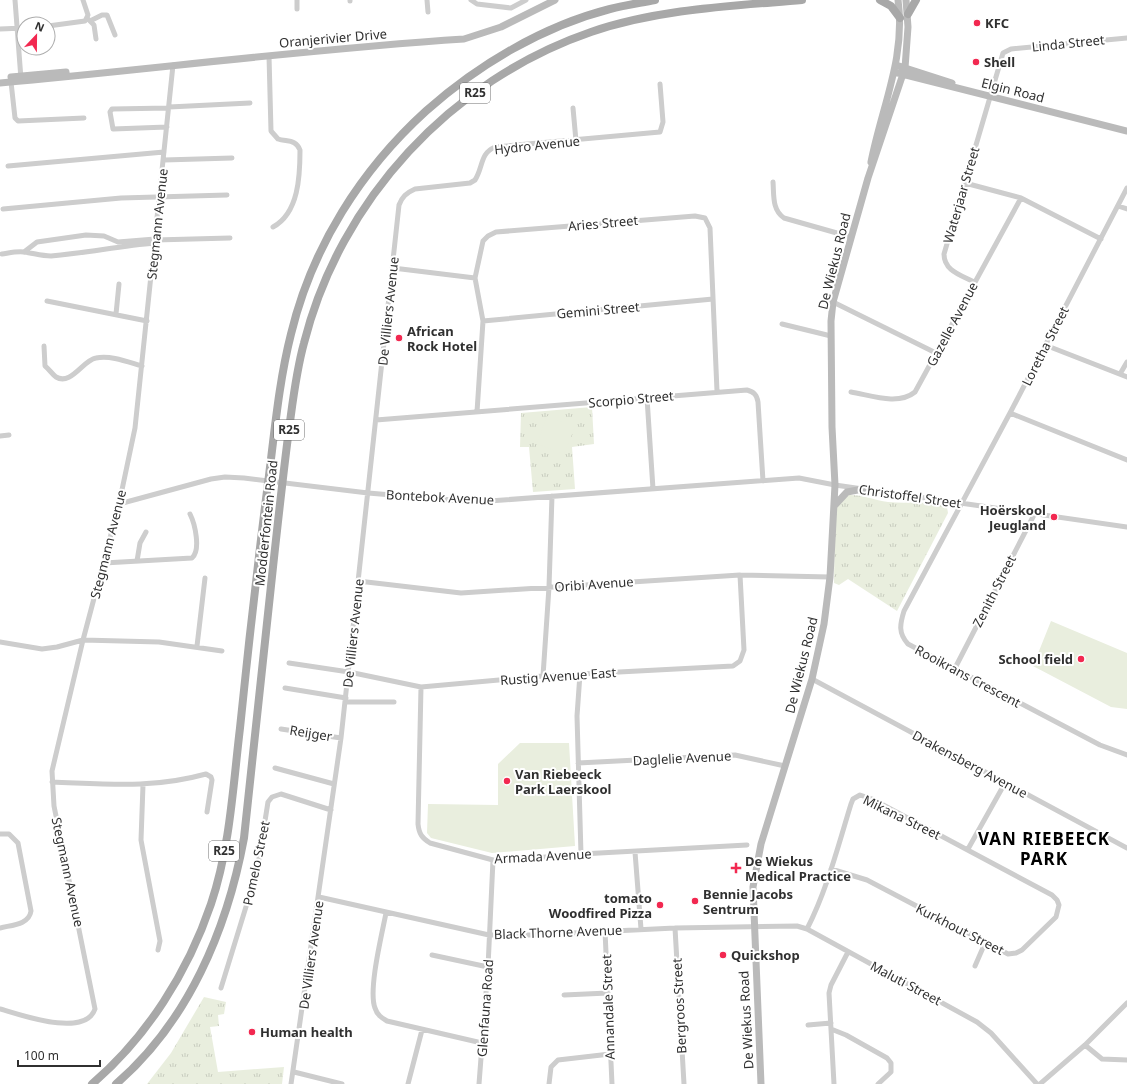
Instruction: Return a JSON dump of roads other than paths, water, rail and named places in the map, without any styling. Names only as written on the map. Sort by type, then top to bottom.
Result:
[{"type":"main road","name":"Modderfontein Road","points":[[92,1084],[128,1049],[151,1020],[186,964],[212,902],[227,834],[283,370],[300,301],[314,263],[331,230],[349,200],[376,163],[407,129],[439,100],[482,68],[519,47],[575,21],[609,9],[655,0]]},
{"type":"main road","name":"Modderfontein Road","points":[[116,1084],[145,1054],[185,1001],[215,942],[238,871],[244,838],[282,482],[296,379],[304,342],[329,272],[345,238],[368,202],[390,172],[443,118],[498,76],[528,58],[593,32],[660,15],[802,0]]},
{"type":"main road","points":[[880,0],[904,16],[916,0]]},
{"type":"street","points":[[15,0],[18,16]]},
{"type":"street","points":[[83,0],[89,20],[94,25],[96,39]]},
{"type":"street","points":[[297,0],[297,9]]},
{"type":"street","points":[[427,0],[428,12]]},
{"type":"street","points":[[471,0],[477,4],[511,8],[526,0]]},
{"type":"street","name":"Oranjerivier Drive","points":[[0,79],[90,75],[106,71],[173,64],[464,39],[501,27],[555,0]]},
{"type":"street","name":"De Wiekus Road","points":[[761,1084],[753,927],[753,887],[756,867],[812,679],[824,624],[830,577],[834,486],[832,336],[834,302],[868,178],[904,72],[908,42],[904,16],[898,0]]},
{"type":"street","name":"De Wiekus Road","points":[[868,178],[875,140],[895,69],[906,0]]},
{"type":"street","points":[[56,25],[83,22],[102,15],[107,15],[115,35]]},
{"type":"street","points":[[0,30],[16,28]]},
{"type":"street","name":"Linda Street","points":[[990,95],[1001,58],[1007,50],[1127,38]]},
{"type":"street","points":[[21,56],[21,79]]},
{"type":"street","points":[[269,56],[271,131],[278,139],[294,142],[298,145],[300,150],[297,190],[294,200],[282,220],[273,227]]},
{"type":"street","name":"Stegmann Avenue","points":[[0,1009],[51,1023],[61,1024],[86,1020],[91,1016],[95,1005],[54,806],[52,771],[83,640],[119,504],[135,428],[173,64]]},
{"type":"street","name":"Elgin Road","points":[[895,69],[1127,131]]},
{"type":"street","name":"Oranjerivier Drive","points":[[0,83],[21,79]]},
{"type":"street","points":[[11,82],[15,118],[18,121],[84,118]]},
{"type":"street","name":"Hydro Avenue","points":[[415,188],[470,182],[475,180],[478,176],[485,154],[488,150],[496,148],[657,133],[663,126],[660,84]]},
{"type":"street","name":"Elgin Road","points":[[990,95],[1127,127]]},
{"type":"street","name":"Waterjaar Street","points":[[974,282],[951,270],[944,259],[944,254],[990,95]]},
{"type":"street","points":[[167,127],[113,129],[110,112],[112,109],[169,108],[250,103]]},
{"type":"street","points":[[573,108],[576,141]]},
{"type":"street","points":[[8,166],[164,152]]},
{"type":"street","points":[[164,160],[232,158]]},
{"type":"street","points":[[773,182],[774,201],[779,214],[784,218],[851,237]]},
{"type":"street","points":[[965,183],[1021,198],[1101,239]]},
{"type":"street","name":"De Villiers Avenue","points":[[292,1084],[349,672],[393,268],[398,205],[404,195],[415,188]]},
{"type":"street","name":"Loretha Street","points":[[961,504],[1127,188]]},
{"type":"street","points":[[3,209],[160,196],[227,195]]},
{"type":"street","name":"Gazelle Avenue","points":[[851,392],[904,399],[914,392],[1021,198]]},
{"type":"street","points":[[1118,206],[1127,209]]},
{"type":"street","name":"Aries Street","points":[[475,278],[484,241],[488,236],[496,232],[695,216],[705,218],[708,222],[713,299]]},
{"type":"street","points":[[24,252],[37,242],[86,235],[104,236],[118,242],[230,238]]},
{"type":"street","points":[[2,254],[24,252],[37,256],[49,256],[155,241]]},
{"type":"street","points":[[393,268],[475,278],[483,321],[477,412]]},
{"type":"street","points":[[116,314],[119,284]]},
{"type":"street","points":[[713,299],[717,391]]},
{"type":"street","name":"Gemini Street","points":[[483,321],[713,299]]},
{"type":"street","points":[[46,301],[147,321]]},
{"type":"street","points":[[834,302],[936,354]]},
{"type":"street","points":[[782,324],[832,336]]},
{"type":"street","points":[[1045,345],[1127,377]]},
{"type":"street","points":[[44,346],[45,366],[57,378],[62,379],[69,377],[94,358],[108,358],[142,366]]},
{"type":"street","points":[[1120,374],[1127,362]]},
{"type":"street","name":"Scorpio Street","points":[[376,420],[717,391],[747,390],[752,391],[757,396],[763,481]]},
{"type":"street","points":[[647,398],[653,488]]},
{"type":"street","points":[[1010,413],[1127,460]]},
{"type":"street","points":[[0,436],[9,435]]},
{"type":"street","name":"Bontebok Avenue","points":[[119,504],[218,478],[244,478],[368,493],[476,502],[799,478],[834,486]]},
{"type":"street","name":"Christoffel Street","points":[[834,486],[1127,527]]},
{"type":"street","points":[[832,508],[839,498],[846,492],[863,489]]},
{"type":"street","points":[[543,676],[549,588],[552,496]]},
{"type":"street","name":"Rooikrans Crescent","points":[[961,504],[904,611],[900,623],[903,638],[908,644],[954,670],[1114,752],[1127,755]]},
{"type":"street","name":"Zenith Street","points":[[954,670],[1034,513]]},
{"type":"street","points":[[104,562],[190,558],[194,556],[196,544],[193,520],[190,514]]},
{"type":"street","points":[[137,561],[140,543],[146,532]]},
{"type":"street","name":"Oribi Avenue","points":[[358,581],[461,593],[740,575],[830,577]]},
{"type":"street","name":"Rustig Avenue East","points":[[289,663],[349,672],[421,687],[543,676],[737,664],[742,659],[744,650],[740,575]]},
{"type":"street","points":[[197,646],[205,578]]},
{"type":"street","points":[[0,642],[50,648],[83,640],[159,642],[197,646],[222,651]]},
{"type":"street","points":[[580,674],[577,716],[582,854]]},
{"type":"street","name":"Drakensberg Avenue","points":[[812,679],[1127,848]]},
{"type":"street","name":"Armada Avenue","points":[[421,687],[419,833],[423,839],[430,843],[493,860],[747,846]]},
{"type":"street","points":[[285,688],[345,700],[394,702]]},
{"type":"street","name":"Reijger","points":[[280,728],[341,738]]},
{"type":"street","name":"Daglelie Avenue","points":[[578,764],[735,755],[785,766]]},
{"type":"street","points":[[275,768],[334,784]]},
{"type":"street","points":[[52,782],[143,785],[165,783],[209,774],[212,780],[207,812]]},
{"type":"street","points":[[968,849],[1005,783]]},
{"type":"street","points":[[143,785],[141,840],[160,941],[158,950]]},
{"type":"street","name":"Pomelo Street","points":[[221,988],[255,877],[268,802],[272,797],[281,794],[331,810]]},
{"type":"street","name":"Mikana Street","points":[[807,929],[819,904],[851,804],[856,796],[860,795],[865,796],[968,849],[1052,895]]},
{"type":"street","points":[[0,834],[9,834],[18,843],[31,911],[31,916],[26,922],[0,928]]},
{"type":"street","points":[[635,852],[641,929]]},
{"type":"street","name":"Glenfauna Road","points":[[479,1084],[488,967],[493,860]]},
{"type":"street","name":"Kurkhout Street","points":[[831,869],[867,880],[1008,954],[1016,953],[1022,950],[1056,917],[1059,905],[1057,900],[1052,895]]},
{"type":"street","name":"Black Thorne Avenue","points":[[319,897],[489,935],[532,935],[641,929],[753,927]]},
{"type":"street","points":[[386,913],[376,968],[373,1000],[378,1015],[388,1021],[482,1043]]},
{"type":"street","name":"Maluti Street","points":[[753,927],[797,926],[807,929],[985,1027],[1037,1084]]},
{"type":"street","name":"Bergroos Street","points":[[675,928],[684,1084]]},
{"type":"street","name":"Annandale Street","points":[[605,931],[612,1084]]},
{"type":"street","points":[[975,966],[985,943]]},
{"type":"street","points":[[834,1084],[829,992],[848,952]]},
{"type":"street","points":[[432,955],[488,967]]},
{"type":"street","points":[[564,995],[608,993]]},
{"type":"street","points":[[1040,1084],[1085,1045],[1127,1003]]},
{"type":"street","points":[[808,1025],[831,1026],[887,1058],[891,1063],[891,1072],[878,1084]]},
{"type":"street","points":[[408,1084],[422,1030]]},
{"type":"street","points":[[1085,1045],[1102,1060],[1127,1060]]},
{"type":"street","points":[[549,1084],[551,1067],[558,1060],[610,1054]]},
{"type":"street","points":[[294,1072],[342,1084]]},
{"type":"place","name":"KFC","points":[[977,23]]},
{"type":"place","name":"Shell","points":[[976,62]]},
{"type":"place","name":"African Rock Hotel","points":[[399,338]]},
{"type":"place","name":"Hoërskool Jeugland","points":[[1054,517]]},
{"type":"place","name":"School field","points":[[1081,659]]},
{"type":"place","name":"Van Riebeeck Park Laerskool","points":[[507,781]]},
{"type":"place","name":"De Wiekus Medical Practice","points":[[736,868]]},
{"type":"place","name":"Bennie Jacobs Sentrum","points":[[695,901]]},
{"type":"place","name":"tomato Woodfired Pizza","points":[[660,905]]},
{"type":"place","name":"Quickshop","points":[[723,955]]},
{"type":"place","name":"Human health","points":[[252,1032]]},
{"type":"district","name":"VAN RIEBEECK PARK","points":[[1044,849]]}]
